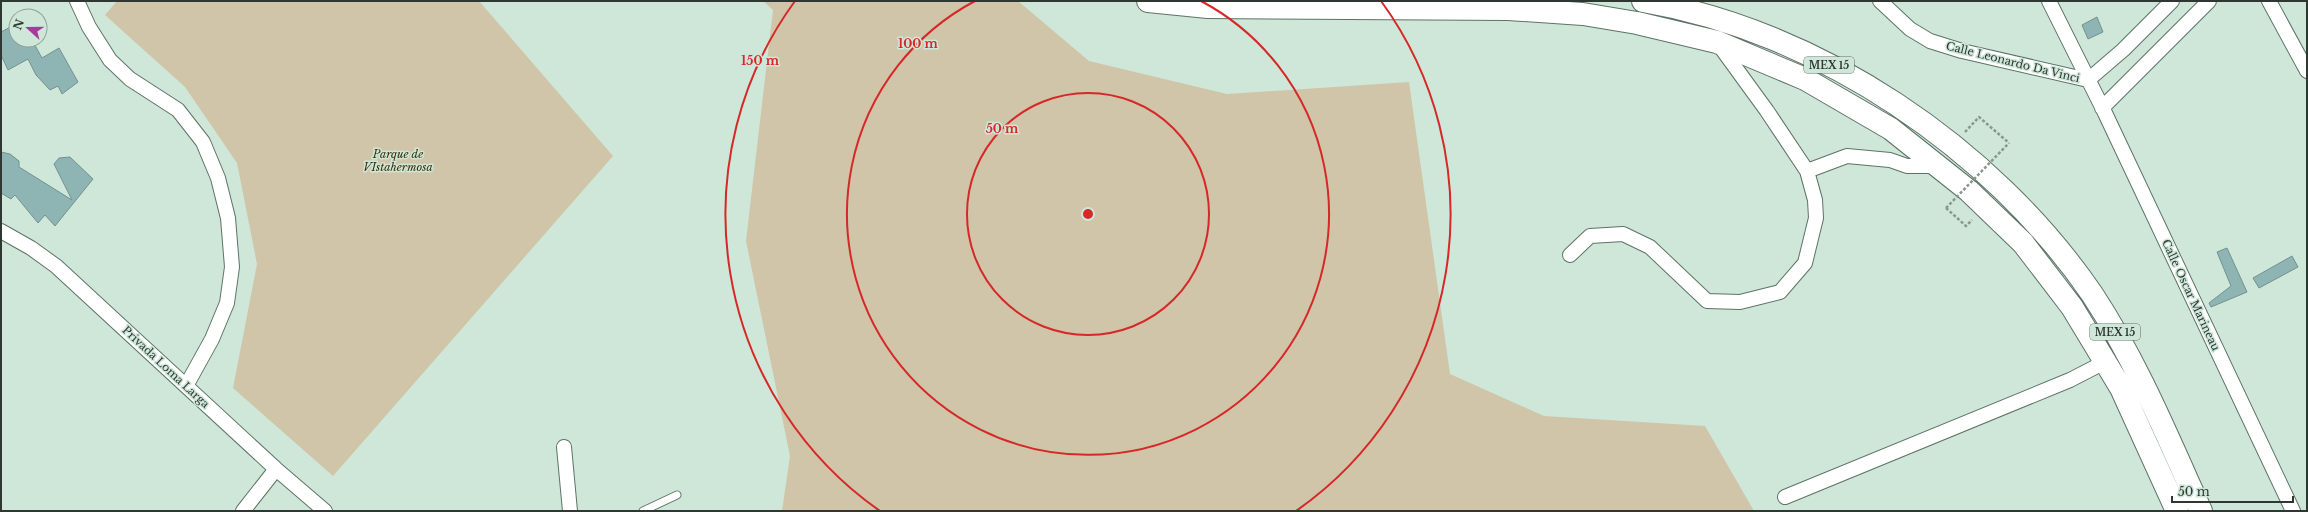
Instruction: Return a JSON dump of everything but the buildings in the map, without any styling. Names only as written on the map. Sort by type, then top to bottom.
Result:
[{"type":"main road","name":"MEX 15","points":[[1148,1],[1208,8],[1508,9],[1575,13],[1637,23],[1717,42],[1805,79],[1891,129],[1935,166],[1969,191],[2023,243],[2072,307],[2121,388],[2177,511]]},
{"type":"main road","name":"MEX 15","points":[[1643,1],[1698,14],[1754,32],[1850,76],[1923,122],[1954,144],[1991,177],[2053,244],[2092,294],[2138,373],[2202,511]]},
{"type":"street","points":[[77,1],[89,27],[110,60],[130,79],[178,110],[202,142],[218,178],[228,218],[232,260],[227,303],[212,339],[186,386]]},
{"type":"street","name":"Calle Leonardo Da Vinci","points":[[1880,1],[1910,29],[1930,41],[1962,52],[2088,80]]},
{"type":"street","name":"Calle Oscar Marineau","points":[[2049,1],[2102,108],[2293,511]]},
{"type":"street","points":[[2088,80],[2123,50],[2172,1]]},
{"type":"street","points":[[2102,108],[2209,1]]},
{"type":"street","points":[[2269,1],[2307,72]]},
{"type":"street","points":[[1570,255],[1590,236],[1623,234],[1650,247],[1707,301],[1740,302],[1780,292],[1804,263],[1816,218],[1815,200],[1806,170],[1767,111],[1717,42]]},
{"type":"street","points":[[1806,170],[1847,156],[1890,160],[1907,166],[1935,166]]},
{"type":"street","name":"Privada Loma Larga","points":[[1,231],[31,248],[56,266],[276,469],[325,511]]},
{"type":"street","points":[[1785,497],[2070,380],[2105,362]]},
{"type":"street","points":[[564,447],[570,511]]},
{"type":"street","points":[[243,511],[276,469]]},
{"type":"lane","points":[[643,511],[676,495]]},
{"type":"path","points":[[1966,226],[1946,208],[2008,143],[1979,117]]},
{"type":"green space","name":"Parque de VIstahermosa","points":[[117,1],[479,1],[613,156],[333,476],[233,388],[257,264],[237,163],[185,87],[105,15]]},
{"type":"green space","points":[[763,1],[1018,1],[1089,61],[1227,94],[1409,82],[1450,374],[1544,416],[1705,426],[1754,511],[782,511],[790,456],[746,241],[773,10]]}]
